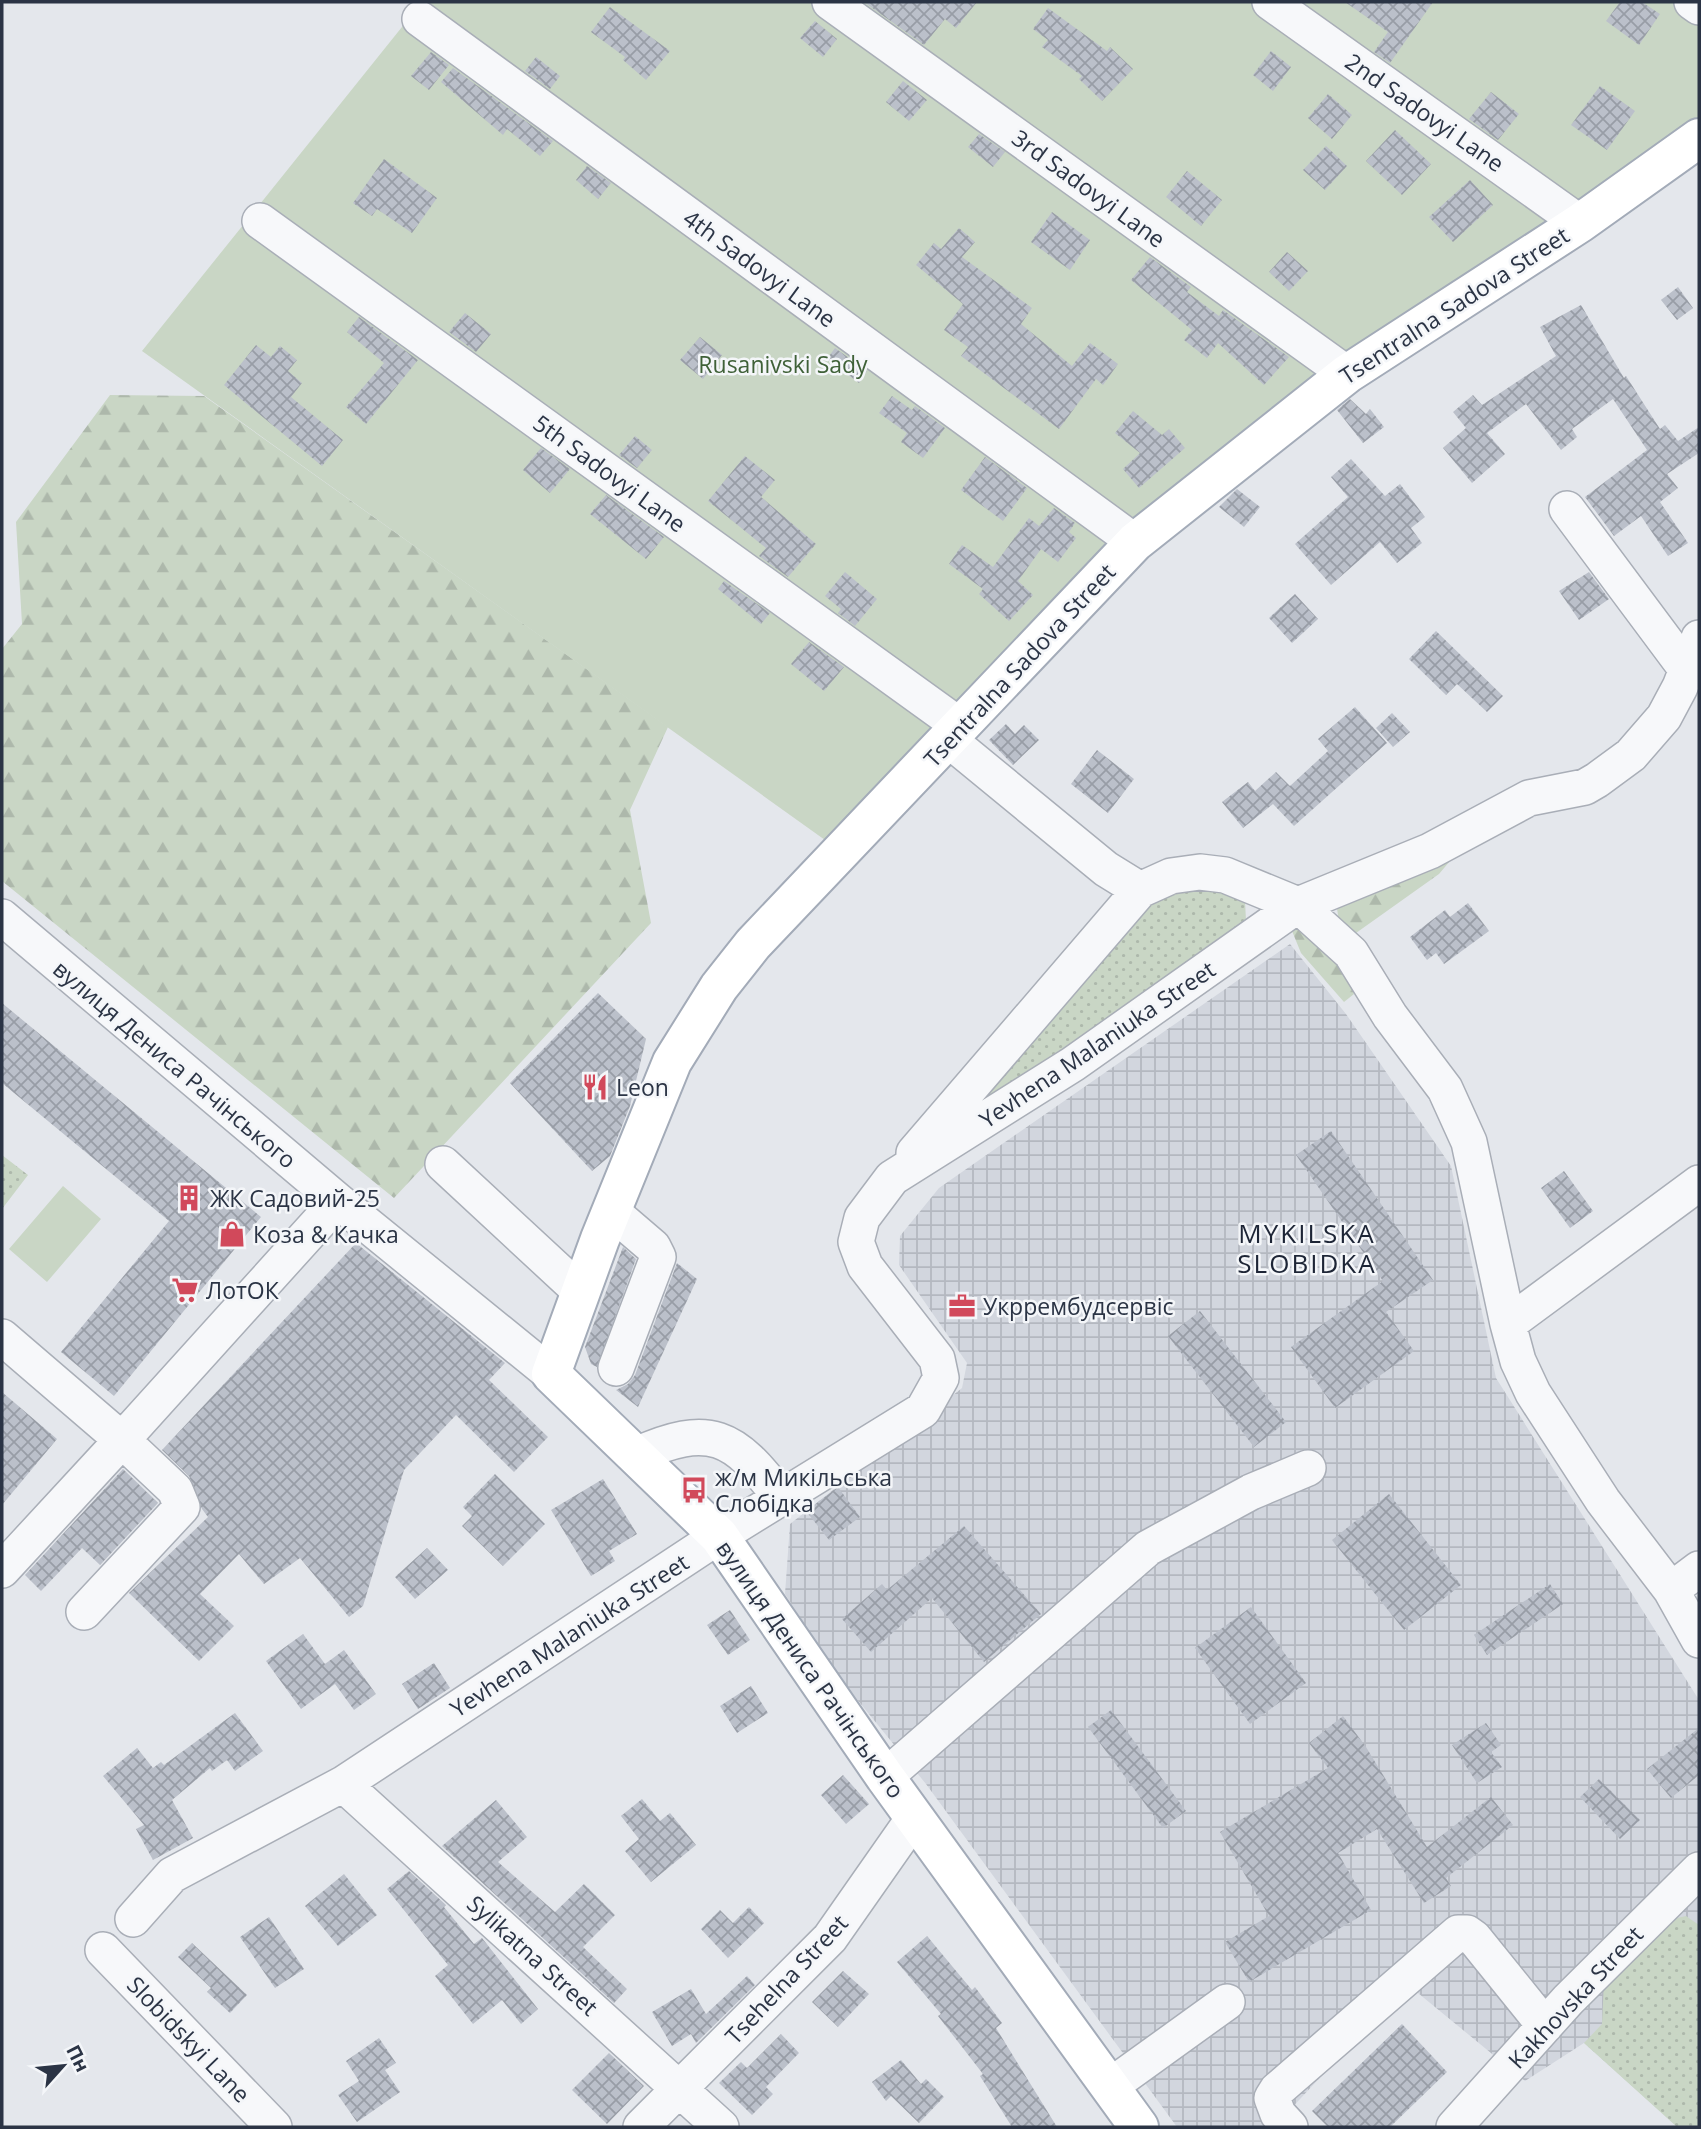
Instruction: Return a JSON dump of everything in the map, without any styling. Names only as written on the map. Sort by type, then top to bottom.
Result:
[{"type":"main road","name":"Tsentralna Sadova Street","points":[[551,1374],[611,1211],[672,1062],[719,987],[753,944],[1135,542],[1347,374],[1580,223],[1699,138]]},
{"type":"main road","name":"вулиця Дениса Рачінського","points":[[551,1374],[719,1536],[914,1818],[1139,2127]]},
{"type":"street","name":"3rd Sadovyi Lane","points":[[830,2],[1347,374]]},
{"type":"street","name":"2nd Sadovyi Lane","points":[[1270,2],[1580,223]]},
{"type":"street","points":[[1692,2],[1699,7]]},
{"type":"street","name":"4th Sadovyi Lane","points":[[420,19],[1135,542]]},
{"type":"street","name":"5th Sadovyi Lane","points":[[260,221],[954,733]]},
{"type":"street","points":[[1567,509],[1693,654]]},
{"type":"street","name":"Yevhena Malaniuka Street","points":[[892,1178],[1073,1064],[1298,905],[1430,851],[1529,798],[1585,787],[1597,780],[1630,755],[1664,717],[1693,654]]},
{"type":"street","points":[[954,733],[1106,869],[1140,890]]},
{"type":"street","name":"Yevhena Malaniuka Street","points":[[133,1919],[173,1874],[343,1784],[719,1536],[923,1410],[941,1378],[937,1359],[865,1266],[856,1241],[862,1218],[892,1178],[1140,890],[1171,876],[1200,872],[1225,875],[1298,905]]},
{"type":"street","points":[[1298,905],[1350,953],[1391,1016],[1445,1089],[1469,1142],[1517,1361],[1533,1393],[1602,1501],[1671,1590],[1699,1640]]},
{"type":"street","name":"вулиця Дениса Рачінського","points":[[2,917],[338,1201],[551,1374]]},
{"type":"street","points":[[443,1164],[581,1292]]},
{"type":"street","points":[[1508,1324],[1699,1183]]},
{"type":"street","points":[[2,1570],[338,1201]]},
{"type":"street","points":[[611,1211],[653,1247],[658,1258],[616,1368]]},
{"type":"street","points":[[2,1337],[122,1440],[174,1490],[182,1507],[84,1612]]},
{"type":"street","points":[[636,1455],[666,1441],[701,1436],[724,1441],[743,1453],[781,1498]]},
{"type":"street","points":[[886,1777],[1148,1548],[1251,1493],[1308,1468]]},
{"type":"street","points":[[1671,1590],[1699,1569]]},
{"type":"street","name":"Sylikatna Street","points":[[343,1784],[721,2127]]},
{"type":"street","name":"Tsehelna Street","points":[[641,2127],[830,1938],[914,1818]]},
{"type":"street","name":"Kakhovska Street","points":[[1454,2127],[1545,2026],[1691,1890]]},
{"type":"street","points":[[1290,2127],[1273,2105],[1272,2098],[1277,2090],[1458,1933],[1467,1933],[1474,1938],[1545,2026]]},
{"type":"street","name":"Slobidskyi Lane","points":[[103,1950],[274,2127]]},
{"type":"street","points":[[1109,2087],[1227,2002]]},
{"type":"shaded area","points":[[1290,944],[1346,1014],[1451,1166],[1496,1378],[1699,1700],[1699,2127],[1678,2127],[1584,2043],[1525,2081],[1407,1984],[1274,2127],[1177,2127],[926,1784],[838,1676],[785,1594],[790,1524],[962,1388],[967,1363],[899,1265],[900,1236],[939,1188]]},
{"type":"green space","name":"Rusanivski Sady","points":[[422,2],[1699,2],[1699,119],[1125,533],[825,840],[142,351]]},
{"type":"green space","points":[[110,395],[204,396],[668,727],[630,810],[651,923],[394,1198],[2,881],[2,649],[22,624],[16,522]]},
{"type":"green space","points":[[1445,853],[1450,861],[1439,874],[1356,933],[1340,928],[1336,902]]},
{"type":"green space","points":[[1219,889],[1245,900],[1246,921],[1230,940],[937,1137],[1148,903],[1188,890]]},
{"type":"green space","points":[[1304,923],[1348,972],[1354,994],[1344,1002],[1301,953],[1290,926]]},
{"type":"green space","points":[[2,1155],[28,1175],[2,1209]]},
{"type":"green space","points":[[63,1186],[101,1219],[47,1282],[9,1249]]},
{"type":"green space","points":[[1686,1916],[1699,1925],[1699,2127],[1677,2127],[1584,2043],[1602,2024],[1604,1981],[1668,1920]]},
{"type":"building","points":[[864,2],[977,2],[956,28],[945,19],[924,45]]},
{"type":"building","points":[[1345,2],[1433,2],[1390,63],[1374,52],[1388,32]]},
{"type":"building","points":[[1620,2],[1642,2],[1660,14],[1639,45],[1606,21]]},
{"type":"building","points":[[610,7],[670,51],[646,80],[623,60],[625,57],[591,32]]},
{"type":"building","points":[[1048,8],[1107,51],[1110,47],[1133,69],[1102,101],[1079,79],[1082,76],[1042,47],[1048,40],[1033,29]]},
{"type":"building","points":[[815,21],[837,39],[823,57],[800,38]]},
{"type":"building","points":[[1271,51],[1291,67],[1273,91],[1253,75]]},
{"type":"building","points":[[431,52],[449,65],[429,90],[411,76]]},
{"type":"building","points":[[536,57],[560,76],[550,89],[525,71]]},
{"type":"building","points":[[453,68],[553,141],[540,156],[507,129],[503,135],[441,82]]},
{"type":"building","points":[[903,81],[927,100],[909,121],[886,102]]},
{"type":"building","points":[[1600,86],[1635,111],[1607,150],[1571,125]]},
{"type":"building","points":[[1491,92],[1519,114],[1498,140],[1469,119]]},
{"type":"building","points":[[1328,94],[1352,115],[1332,139],[1308,118]]},
{"type":"building","points":[[1395,130],[1431,164],[1402,195],[1366,161]]},
{"type":"building","points":[[979,134],[1005,152],[993,167],[968,147]]},
{"type":"building","points":[[1326,146],[1347,166],[1325,190],[1303,170]]},
{"type":"building","points":[[384,159],[437,198],[412,233],[377,209],[372,216],[353,203]]},
{"type":"building","points":[[587,166],[611,183],[598,199],[576,180]]},
{"type":"building","points":[[1187,171],[1222,200],[1201,226],[1166,197]]},
{"type":"building","points":[[1470,180],[1493,205],[1453,242],[1429,217]]},
{"type":"building","points":[[1052,212],[1090,240],[1070,270],[1031,242]]},
{"type":"building","points":[[959,228],[975,242],[962,257],[1032,308],[1021,324],[1072,366],[1090,343],[1118,364],[1103,385],[1096,379],[1059,429],[961,356],[968,347],[944,330],[963,304],[916,265],[934,243],[941,249]]},
{"type":"building","points":[[1287,252],[1308,271],[1289,291],[1269,272]]},
{"type":"building","points":[[1150,257],[1191,287],[1187,292],[1219,316],[1223,310],[1289,357],[1264,385],[1218,343],[1207,358],[1184,340],[1192,330],[1131,280]]},
{"type":"building","points":[[1678,287],[1693,308],[1677,320],[1661,300]]},
{"type":"building","points":[[1581,305],[1624,378],[1626,376],[1660,429],[1665,425],[1678,441],[1699,427],[1699,453],[1667,474],[1678,488],[1660,502],[1688,543],[1668,556],[1641,516],[1614,536],[1585,497],[1647,450],[1613,399],[1572,429],[1577,437],[1561,450],[1526,404],[1487,433],[1505,454],[1472,483],[1443,448],[1466,428],[1453,412],[1473,395],[1482,405],[1556,356],[1540,327]]},
{"type":"building","points":[[465,313],[491,334],[476,352],[449,332]]},
{"type":"building","points":[[359,317],[418,360],[366,424],[346,407],[384,363],[347,332]]},
{"type":"building","points":[[700,337],[722,355],[703,379],[680,360]]},
{"type":"building","points":[[256,345],[271,357],[280,346],[297,360],[288,371],[302,383],[291,397],[343,440],[322,466],[224,385]]},
{"type":"building","points":[[835,348],[867,371],[859,383],[827,359]]},
{"type":"building","points":[[892,396],[912,410],[915,406],[945,428],[923,458],[901,442],[907,433],[879,413]]},
{"type":"building","points":[[1350,399],[1366,414],[1370,409],[1384,427],[1363,443],[1337,410]]},
{"type":"building","points":[[1133,411],[1162,435],[1169,429],[1185,448],[1139,488],[1123,469],[1140,453],[1115,433]]},
{"type":"building","points":[[635,436],[652,450],[637,468],[619,455]]},
{"type":"building","points":[[541,448],[570,469],[550,493],[523,470]]},
{"type":"building","points":[[745,456],[775,480],[761,497],[816,544],[788,577],[759,556],[766,548],[708,501]]},
{"type":"building","points":[[985,457],[1027,488],[1003,521],[961,490]]},
{"type":"building","points":[[1351,459],[1385,496],[1400,484],[1425,517],[1411,528],[1422,543],[1397,563],[1380,542],[1331,585],[1295,544],[1348,497],[1331,477]]},
{"type":"building","points":[[1237,489],[1260,507],[1244,527],[1219,507]]},
{"type":"building","points":[[606,495],[664,537],[646,559],[590,514]]},
{"type":"building","points":[[1054,508],[1075,523],[1069,532],[1076,538],[1058,562],[1041,549],[1018,581],[1033,595],[1009,621],[979,594],[983,589],[949,564],[962,545],[993,567],[1029,518],[1039,526]]},
{"type":"building","points":[[845,572],[877,599],[855,626],[838,613],[841,609],[825,596]]},
{"type":"building","points":[[1589,572],[1609,599],[1579,620],[1559,591]]},
{"type":"building","points":[[724,581],[770,613],[761,624],[718,589]]},
{"type":"building","points":[[1295,594],[1318,619],[1292,643],[1269,618]]},
{"type":"building","points":[[1436,631],[1503,696],[1487,712],[1457,684],[1446,695],[1409,659]]},
{"type":"building","points":[[809,642],[844,667],[824,691],[791,664]]},
{"type":"building","points":[[1355,707],[1387,743],[1294,826],[1273,804],[1243,828],[1222,802],[1248,782],[1255,791],[1276,772],[1290,786],[1328,751],[1318,739]]},
{"type":"building","points":[[1392,713],[1410,732],[1393,747],[1376,728]]},
{"type":"building","points":[[1006,724],[1015,734],[1024,725],[1039,740],[1013,765],[989,740]]},
{"type":"building","points":[[1097,750],[1134,779],[1108,813],[1071,784]]},
{"type":"building","points":[[1468,903],[1489,931],[1444,964],[1436,953],[1427,960],[1410,937],[1445,910],[1450,917]]},
{"type":"building","points":[[598,993],[646,1039],[630,1106],[610,1156],[592,1171],[510,1083]]},
{"type":"building","name":"ЖК Садовий-25","points":[[2,1003],[261,1217],[114,1396],[61,1352],[169,1221],[2,1083]]},
{"type":"building","points":[[1331,1131],[1433,1280],[1386,1312],[1414,1351],[1335,1408],[1291,1347],[1383,1281],[1296,1155]]},
{"type":"building","points":[[1564,1171],[1593,1211],[1570,1228],[1541,1188]]},
{"type":"building","points":[[356,1243],[505,1363],[489,1380],[548,1437],[514,1472],[456,1415],[404,1470],[363,1606],[349,1617],[300,1558],[264,1584],[239,1554],[200,1594],[234,1626],[199,1661],[129,1593],[208,1517],[189,1476],[162,1450]]},
{"type":"building","points":[[623,1247],[636,1259],[597,1367],[591,1364],[585,1347]]},
{"type":"building","points":[[677,1263],[697,1279],[638,1407],[616,1390],[628,1384],[635,1375]]},
{"type":"building","points":[[1200,1311],[1286,1422],[1254,1447],[1168,1336]]},
{"type":"building","points":[[2,1392],[57,1439],[2,1505]]},
{"type":"building","points":[[123,1469],[158,1503],[100,1565],[82,1548],[41,1591],[25,1575]]},
{"type":"building","points":[[495,1474],[545,1524],[503,1566],[462,1526],[472,1516],[463,1507]]},
{"type":"building","points":[[603,1479],[637,1534],[609,1551],[615,1561],[591,1576],[551,1510]]},
{"type":"building","points":[[838,1487],[860,1517],[829,1540],[806,1511]]},
{"type":"building","points":[[1389,1494],[1461,1585],[1404,1630],[1332,1540]]},
{"type":"building","points":[[964,1526],[1041,1614],[984,1662],[932,1598],[871,1652],[842,1619],[882,1584],[887,1590]]},
{"type":"building","points":[[427,1548],[448,1570],[415,1599],[395,1577]]},
{"type":"building","points":[[1550,1584],[1563,1604],[1487,1655],[1474,1635]]},
{"type":"building","points":[[1251,1607],[1306,1683],[1250,1724],[1195,1648]]},
{"type":"building","points":[[730,1610],[750,1640],[728,1655],[707,1625]]},
{"type":"building","points":[[303,1634],[325,1664],[344,1650],[376,1694],[354,1710],[335,1684],[301,1709],[266,1661]]},
{"type":"building","points":[[434,1663],[450,1688],[418,1709],[402,1684]]},
{"type":"building","points":[[751,1686],[768,1713],[737,1733],[720,1706]]},
{"type":"building","points":[[1111,1710],[1186,1811],[1163,1828],[1088,1727]]},
{"type":"building","points":[[235,1713],[263,1751],[235,1771],[227,1760],[212,1771],[210,1768],[172,1800],[193,1838],[153,1860],[136,1829],[144,1825],[103,1776],[137,1748],[153,1768],[161,1762],[164,1765]]},
{"type":"building","points":[[1343,1716],[1366,1747],[1427,1847],[1491,1797],[1513,1825],[1446,1878],[1451,1886],[1424,1903],[1377,1829],[1338,1853],[1371,1910],[1249,1982],[1225,1942],[1269,1916],[1220,1832],[1328,1768],[1309,1743]]},
{"type":"building","points":[[1486,1723],[1501,1745],[1491,1752],[1502,1767],[1477,1783],[1452,1745]]},
{"type":"building","points":[[1699,1728],[1699,1775],[1671,1798],[1647,1769]]},
{"type":"building","points":[[843,1775],[869,1804],[846,1824],[821,1795]]},
{"type":"building","points":[[1599,1779],[1640,1820],[1620,1839],[1580,1797]]},
{"type":"building","points":[[642,1799],[660,1821],[670,1813],[696,1845],[651,1882],[625,1851],[639,1839],[621,1816]]},
{"type":"building","points":[[496,1800],[527,1837],[498,1862],[555,1912],[584,1884],[615,1915],[583,1947],[627,1989],[614,2003],[442,1846]]},
{"type":"building","points":[[409,1871],[446,1905],[444,1907],[474,1944],[482,1938],[538,2009],[521,2024],[502,2000],[473,2024],[435,1976],[448,1965],[387,1889]]},
{"type":"building","points":[[344,1874],[377,1915],[338,1946],[305,1906]]},
{"type":"building","points":[[749,1907],[764,1923],[728,1958],[701,1929],[720,1910],[733,1923]]},
{"type":"building","points":[[269,1917],[304,1969],[275,1988],[240,1937]]},
{"type":"building","points":[[927,1936],[972,1990],[975,1987],[1002,2023],[996,2028],[1057,2127],[1012,2127],[980,2076],[983,2074],[938,2016],[941,2014],[897,1962]]},
{"type":"building","points":[[192,1943],[247,1995],[230,2013],[207,1992],[211,1988],[178,1957]]},
{"type":"building","points":[[843,1971],[869,1994],[838,2027],[812,2002]]},
{"type":"building","points":[[747,1976],[755,1985],[696,2043],[691,2034],[672,2046],[652,2012],[691,1989],[706,2014]]},
{"type":"building","points":[[1402,2024],[1447,2072],[1390,2127],[1328,2127],[1312,2111]]},
{"type":"building","points":[[781,2034],[799,2053],[766,2087],[773,2094],[752,2115],[719,2083],[741,2062],[747,2068]]},
{"type":"building","points":[[379,2038],[396,2063],[385,2070],[400,2092],[357,2122],[338,2095],[359,2081],[346,2061]]},
{"type":"building","points":[[609,2053],[644,2086],[607,2124],[572,2090]]},
{"type":"building","points":[[901,2060],[921,2084],[926,2079],[944,2097],[919,2123],[891,2096],[886,2101],[872,2082]]},
{"type":"place","name":"Leon","points":[[595,1087]]},
{"type":"place","name":"ЖК Садовий-25","points":[[189,1198]]},
{"type":"place","name":"Коза & Качка","points":[[232,1234]]},
{"type":"place","name":"ЛотОК","points":[[185,1290]]},
{"type":"place","name":"Укррембудсервіс","points":[[962,1306]]},
{"type":"place","name":"ж/м Микільська Слобідка","points":[[694,1490]]},
{"type":"district","name":"MYKILSKA SLOBIDKA","points":[[1307,1248]]}]
